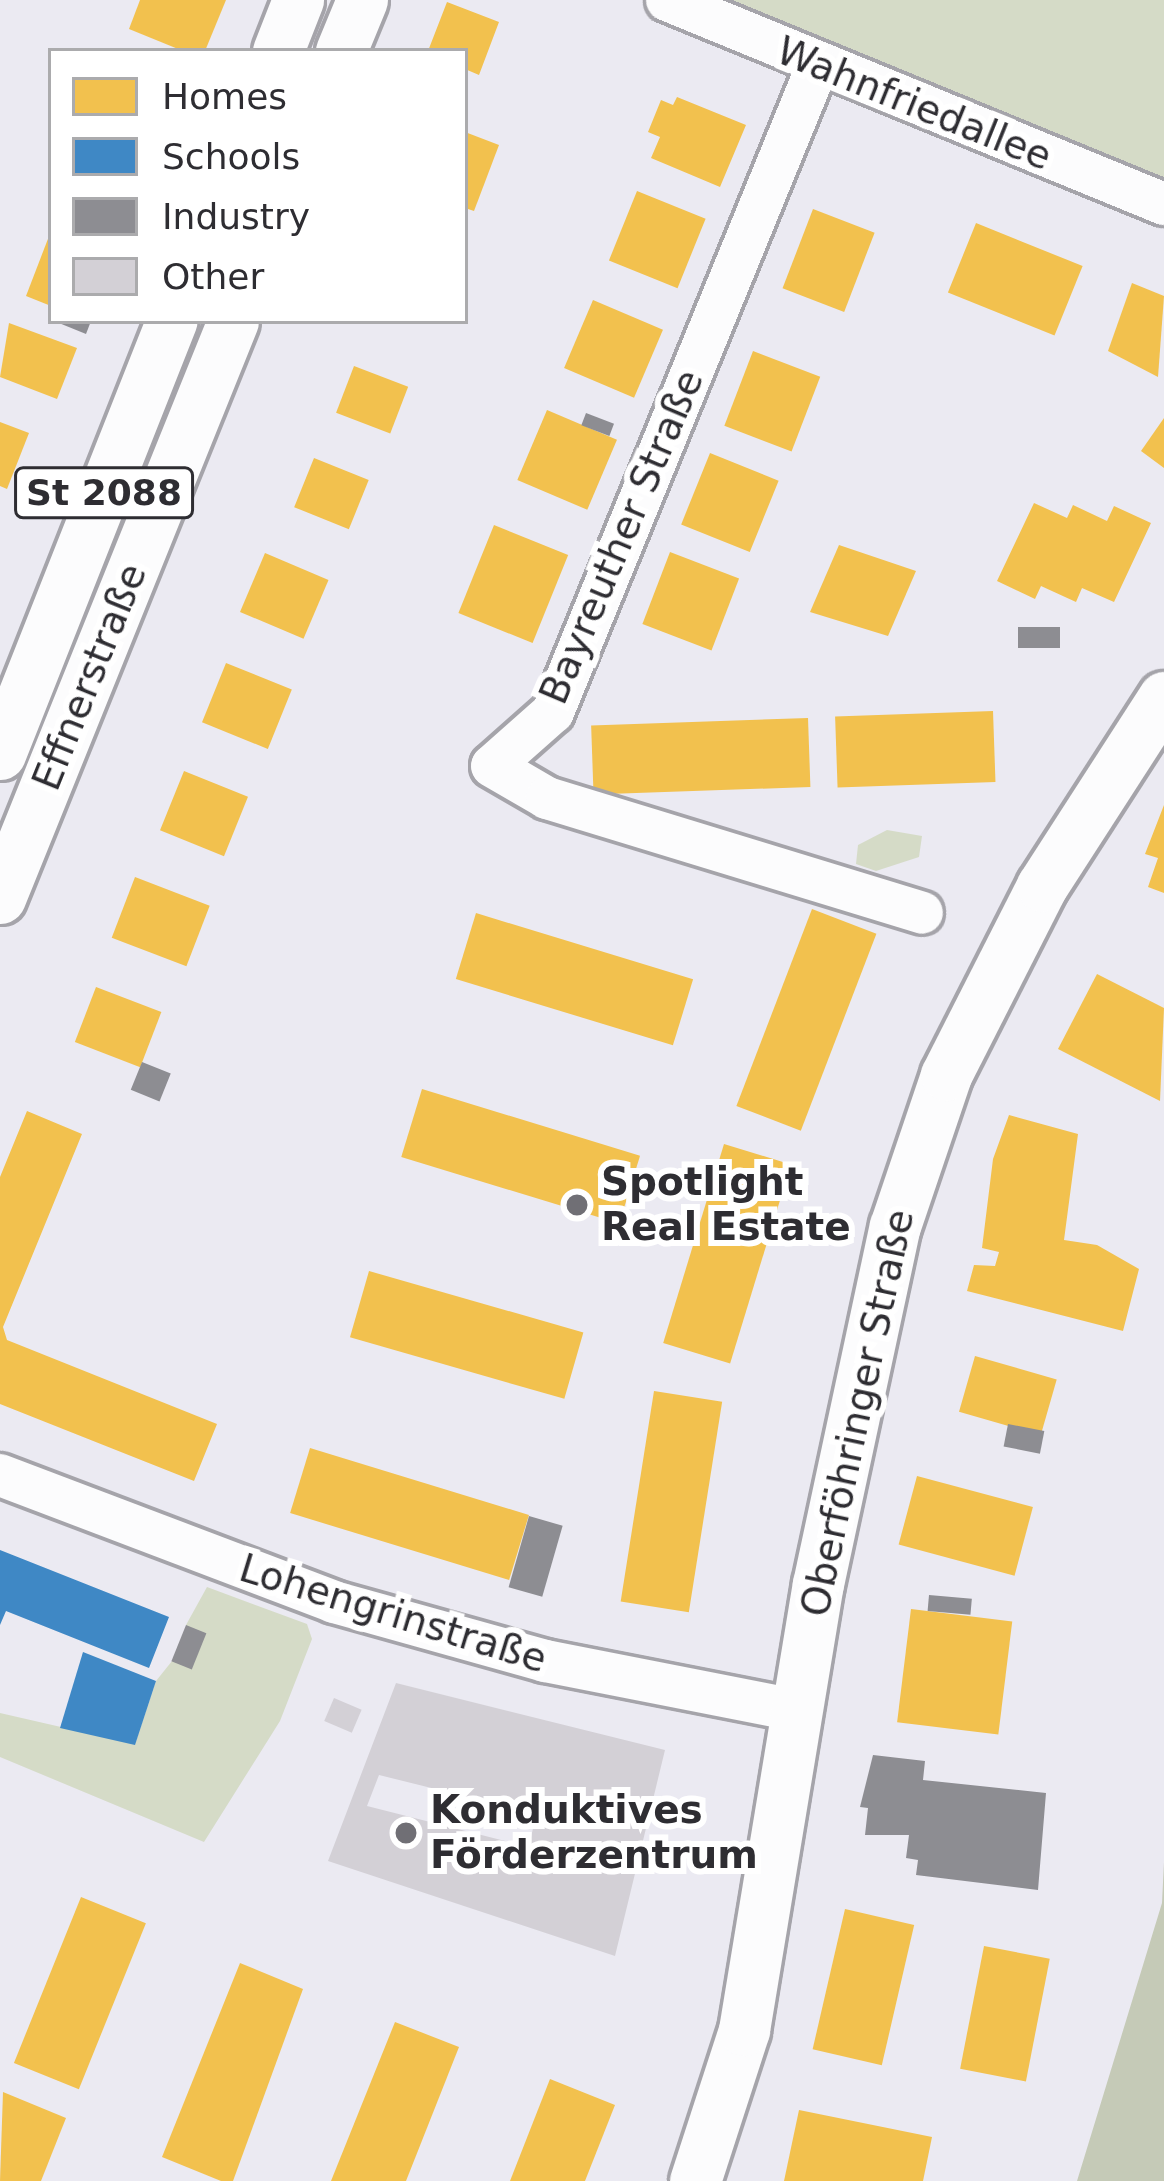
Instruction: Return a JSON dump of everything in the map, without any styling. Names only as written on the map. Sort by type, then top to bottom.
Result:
[{"type":"main road","points":[[279,48],[298,0]]},
{"type":"main road","points":[[342,48],[362,0]]},
{"type":"main road","name":"Effnerstraße","points":[[0,754],[170,324]]},
{"type":"main road","name":"Effnerstraße","points":[[0,898],[232,324]]},
{"type":"main road","name":"Oberföhringer Straße","points":[[694,2181],[744,2030],[799,1712],[895,1226],[946,1075],[1042,886],[1164,697]]},
{"type":"street","name":"Wahnfriedallee","points":[[667,0],[817,68],[1164,204]]},
{"type":"street","name":"Bayreuther Straße","points":[[817,68],[553,712],[492,766],[547,798],[922,913]]},
{"type":"street","name":"Lohengrinstraße","points":[[0,1475],[334,1602],[545,1661],[799,1712]]},
{"type":"green space","points":[[687,0],[1164,0],[1164,197]]},
{"type":"green space","points":[[887,830],[922,836],[919,857],[876,871],[856,864],[858,845]]},
{"type":"green space","points":[[207,1587],[307,1624],[312,1639],[280,1721],[204,1842],[0,1757],[0,1713],[135,1744],[156,1681],[172,1661],[192,1667],[186,1625]]},
{"type":"green space","points":[[1164,1862],[1164,2181],[1077,2181],[1162,1903]]},
{"type":"building: Homes","points":[[140,0],[226,0],[206,48],[176,48],[129,29]]},
{"type":"building: Homes","points":[[447,2],[499,22],[479,75],[468,70],[468,48],[429,48]]},
{"type":"building: Homes","points":[[677,97],[746,125],[720,187],[651,158],[660,137],[648,132],[661,100],[673,105]]},
{"type":"building: Homes","points":[[468,133],[499,145],[474,211],[468,209]]},
{"type":"building: Homes","points":[[637,191],[706,219],[678,288],[609,261]]},
{"type":"building: Homes","points":[[813,209],[875,233],[844,312],[783,288]]},
{"type":"building: Homes","points":[[976,223],[1083,266],[1055,336],[948,293]]},
{"type":"building: Homes","points":[[48,239],[48,305],[26,296]]},
{"type":"building: Homes","points":[[1132,283],[1164,296],[1158,377],[1108,351]]},
{"type":"building: Homes","points":[[593,300],[663,330],[634,398],[564,368]]},
{"type":"building: Homes","points":[[9,323],[77,348],[57,399],[0,377]]},
{"type":"building: Homes","points":[[753,351],[820,377],[792,451],[724,426]]},
{"type":"building: Homes","points":[[354,366],[408,387],[390,433],[336,413]]},
{"type":"building: Homes","points":[[547,410],[617,440],[587,510],[517,480]]},
{"type":"building: Homes","points":[[1164,418],[1164,468],[1141,451]]},
{"type":"building: Homes","points":[[0,422],[29,433],[7,489],[0,486]]},
{"type":"building: Homes","points":[[710,453],[779,481],[750,552],[681,524]]},
{"type":"building: Homes","points":[[314,458],[369,480],[349,529],[294,507]]},
{"type":"building: Homes","points":[[1034,503],[1067,518],[1073,505],[1107,521],[1114,506],[1151,523],[1114,602],[1082,588],[1076,602],[1041,586],[1035,599],[997,581]]},
{"type":"building: Homes","points":[[494,525],[568,555],[533,643],[458,613]]},
{"type":"building: Homes","points":[[839,545],[916,571],[888,636],[810,612]]},
{"type":"building: Homes","points":[[670,552],[739,579],[711,650],[642,624]]},
{"type":"building: Homes","points":[[265,553],[329,580],[304,639],[240,612]]},
{"type":"building: Homes","points":[[226,663],[292,690],[268,749],[202,722]]},
{"type":"building: Homes","points":[[993,711],[995,782],[838,787],[835,717]]},
{"type":"building: Homes","points":[[808,718],[810,787],[594,795],[591,726]]},
{"type":"building: Homes","points":[[184,771],[248,797],[224,856],[160,830]]},
{"type":"building: Homes","points":[[1164,805],[1164,893],[1148,887],[1158,858],[1145,854]]},
{"type":"building: Homes","points":[[135,877],[210,906],[186,966],[112,938]]},
{"type":"building: Homes","points":[[812,909],[876,934],[801,1131],[736,1106]]},
{"type":"building: Homes","points":[[476,913],[693,979],[673,1045],[456,979]]},
{"type":"building: Homes","points":[[1097,974],[1164,1008],[1160,1101],[1058,1049]]},
{"type":"building: Homes","points":[[96,987],[161,1012],[140,1067],[75,1042]]},
{"type":"building: Homes","points":[[422,1089],[640,1156],[619,1224],[401,1157]]},
{"type":"building: Homes","points":[[27,1111],[82,1134],[3,1327],[7,1340],[217,1424],[194,1481],[0,1404],[0,1177]]},
{"type":"building: Homes","points":[[1009,1115],[1078,1134],[1064,1240],[1097,1245],[1139,1269],[1123,1331],[967,1291],[974,1265],[995,1266],[999,1252],[982,1248],[993,1159]]},
{"type":"building: Homes","points":[[724,1144],[791,1164],[730,1363],[663,1343]]},
{"type":"building: Homes","points":[[369,1271],[583,1332],[564,1399],[350,1337]]},
{"type":"building: Homes","points":[[975,1356],[1057,1379],[1041,1435],[959,1412]]},
{"type":"building: Homes","points":[[654,1391],[722,1402],[689,1612],[621,1601]]},
{"type":"building: Homes","points":[[310,1448],[529,1515],[509,1580],[290,1513]]},
{"type":"building: Homes","points":[[917,1476],[1033,1507],[1015,1576],[899,1545]]},
{"type":"building: Homes","points":[[911,1609],[1012,1621],[998,1735],[897,1722]]},
{"type":"building: Homes","points":[[81,1897],[146,1923],[79,2089],[14,2063]]},
{"type":"building: Homes","points":[[845,1909],[914,1925],[882,2065],[813,2049]]},
{"type":"building: Homes","points":[[984,1946],[1050,1959],[1026,2081],[960,2069]]},
{"type":"building: Homes","points":[[240,1963],[303,1989],[233,2181],[221,2181],[162,2157]]},
{"type":"building: Homes","points":[[395,2022],[459,2047],[406,2181],[331,2181]]},
{"type":"building: Homes","points":[[550,2079],[615,2105],[585,2181],[510,2181]]},
{"type":"building: Homes","points":[[3,2092],[66,2118],[41,2181],[0,2181]]},
{"type":"building: Homes","points":[[799,2110],[932,2137],[923,2181],[784,2181]]},
{"type":"building: Schools","points":[[0,1550],[169,1617],[149,1668],[6,1611],[0,1625]]},
{"type":"building: Schools","points":[[83,1652],[156,1681],[135,1745],[60,1728]]},
{"type":"building: Industry","points":[[61,324],[90,324],[86,334]]},
{"type":"building: Industry","points":[[586,413],[614,424],[609,436],[581,425]]},
{"type":"building: Industry","points":[[1018,627],[1060,627],[1060,648],[1018,648]]},
{"type":"building: Industry","points":[[142,1062],[171,1074],[160,1101],[131,1090]]},
{"type":"building: Industry","points":[[1008,1424],[1044,1431],[1040,1454],[1004,1447]]},
{"type":"building: Industry","points":[[529,1516],[563,1526],[542,1597],[509,1587]]},
{"type":"building: Industry","points":[[929,1595],[972,1599],[970,1615],[928,1611]]},
{"type":"building: Industry","points":[[186,1625],[206,1633],[192,1669],[171,1661]]},
{"type":"building: Industry","points":[[873,1755],[925,1761],[923,1780],[1046,1793],[1038,1890],[916,1875],[918,1860],[906,1858],[909,1835],[865,1835],[868,1808],[860,1807]]},
{"type":"building: Other","name":"Konduktives Förderzentrum","points":[[396,1683],[665,1750],[615,1956],[328,1861]],"holes":[[[379,1775],[536,1814],[529,1847],[367,1806]]]},
{"type":"building: Other","points":[[334,1698],[362,1710],[352,1733],[324,1721]]},
{"type":"place","name":"Spotlight Real Estate","points":[[577,1205]]},
{"type":"place","name":"Konduktives Förderzentrum","points":[[406,1833]]}]
